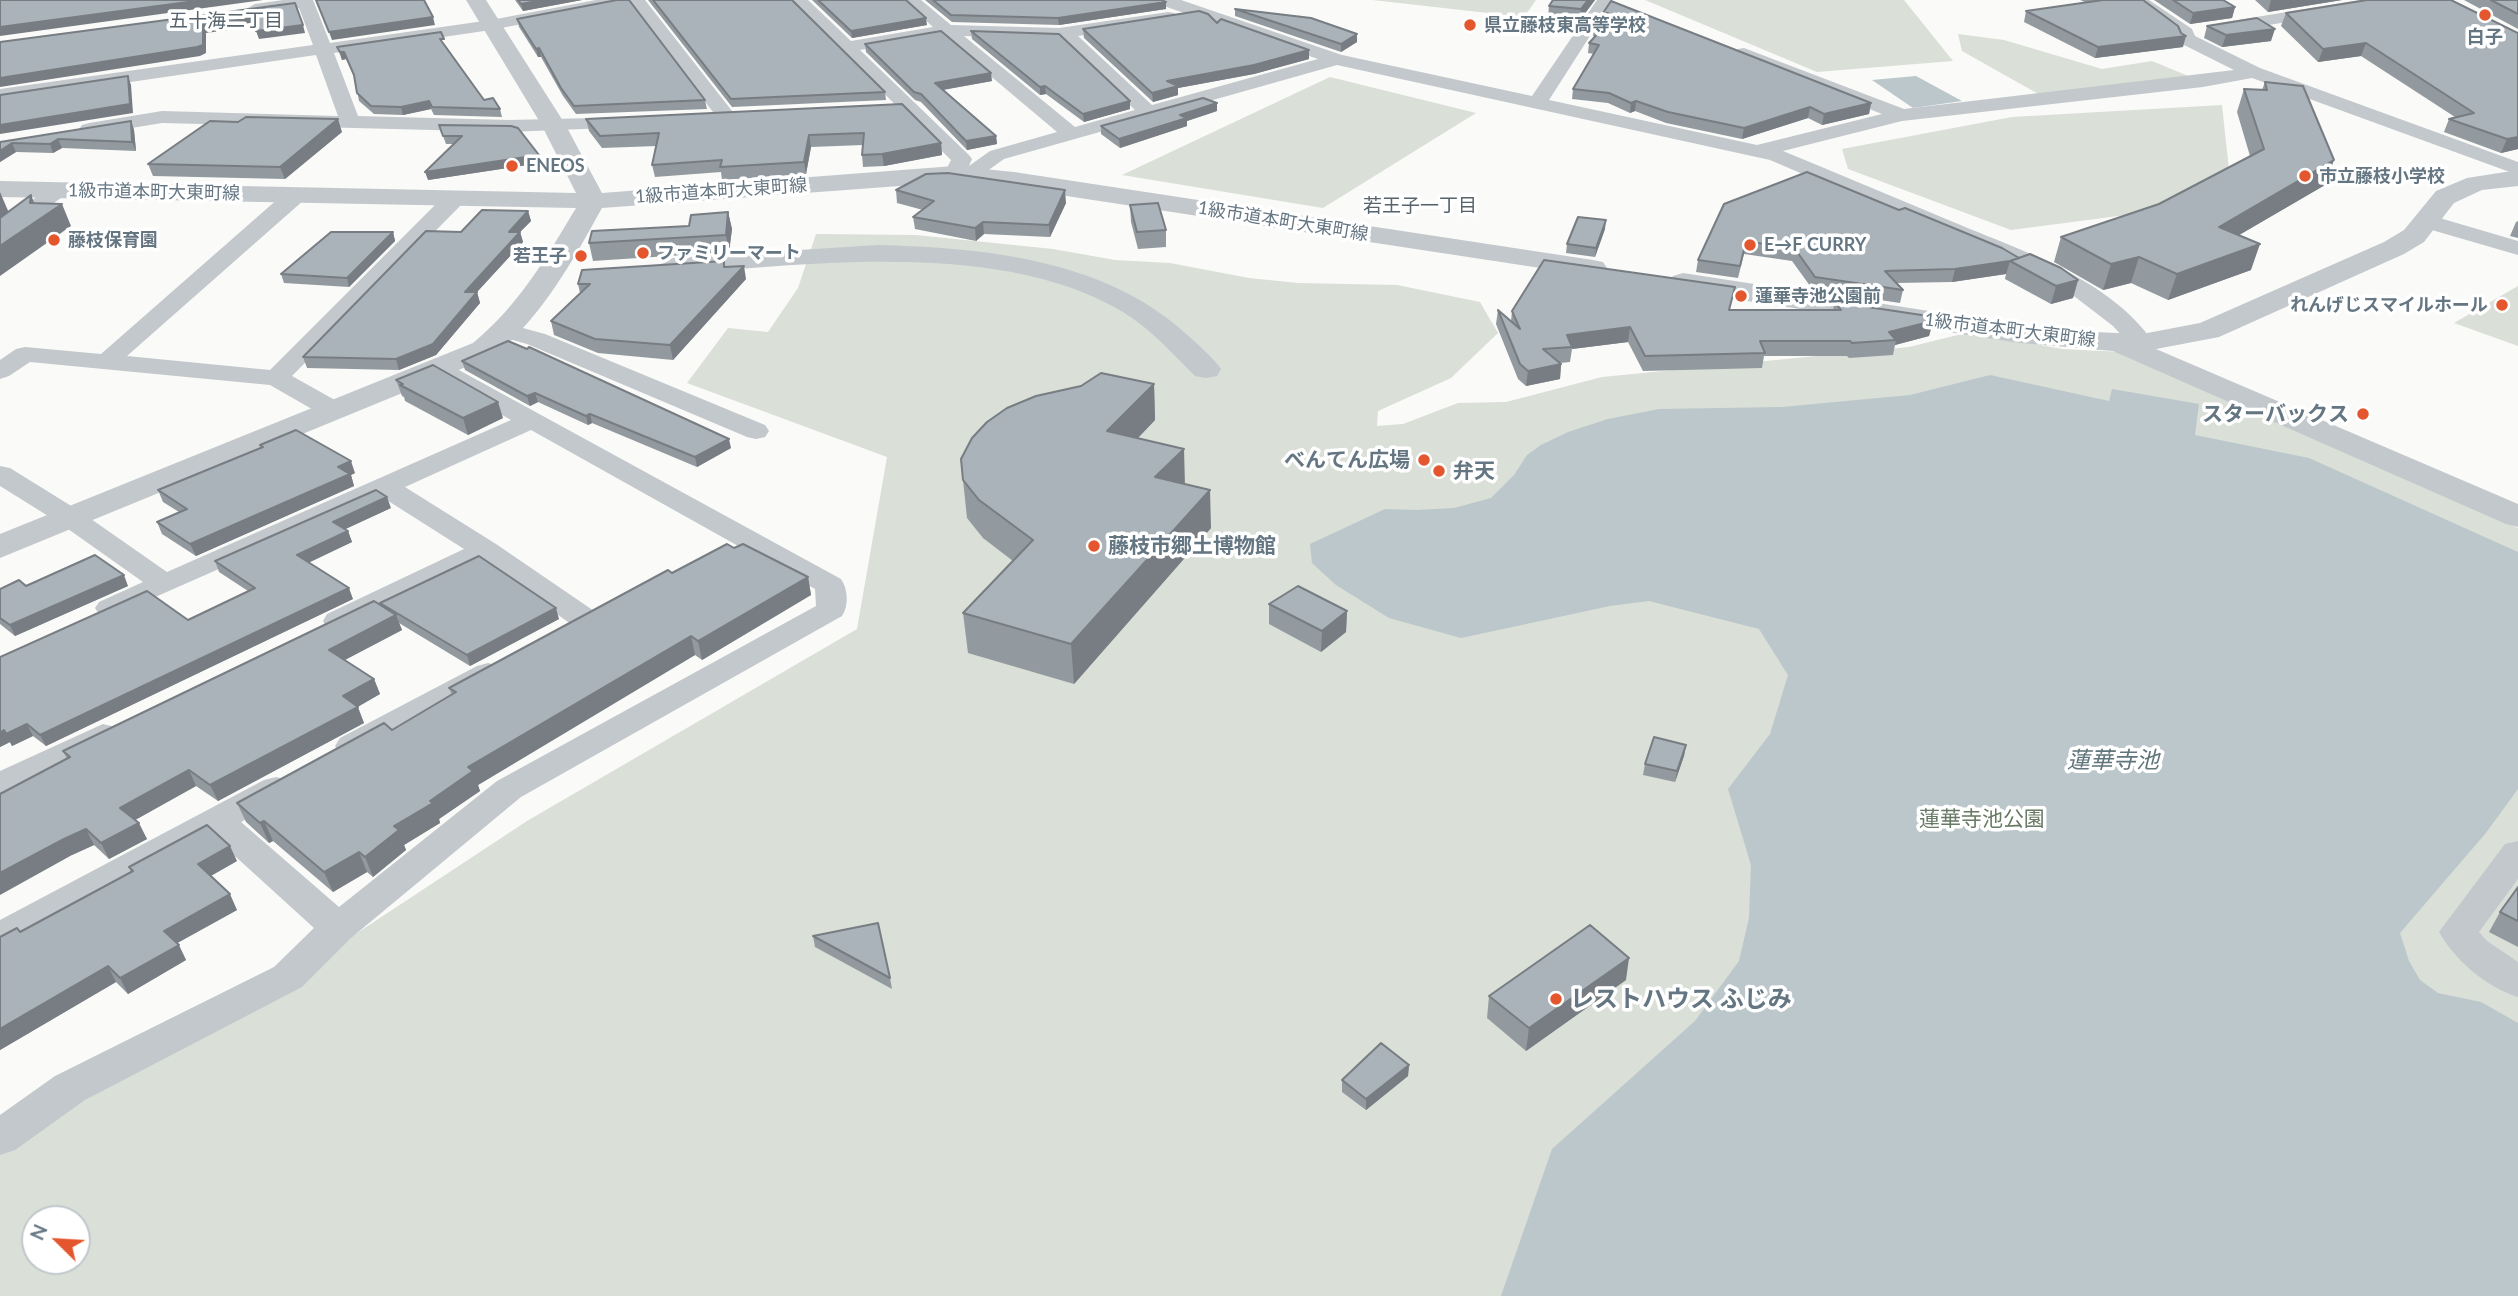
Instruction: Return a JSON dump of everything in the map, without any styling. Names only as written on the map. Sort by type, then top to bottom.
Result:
[{"type":"street","points":[[0,547],[484,349],[508,331],[563,274],[593,201],[553,124],[476,0]]},
{"type":"street","points":[[0,95],[491,25],[623,0]]},
{"type":"street","points":[[636,0],[733,116],[700,117]]},
{"type":"street","points":[[798,0],[912,107],[962,159],[961,175]]},
{"type":"street","points":[[911,0],[1071,134]]},
{"type":"street","points":[[1164,0],[1337,59],[1761,150],[1795,162],[2066,278],[2122,321],[2128,343],[2518,517]]},
{"type":"street","points":[[2138,0],[2186,33],[2391,0]]},
{"type":"street","points":[[239,11],[305,1],[350,122]]},
{"type":"street","points":[[1537,103],[1611,2]]},
{"type":"street","points":[[848,47],[947,30],[1059,33],[1198,13]]},
{"type":"street","points":[[1059,33],[1067,35],[1149,112]]},
{"type":"street","points":[[2186,33],[2186,39],[2253,72],[2515,177]]},
{"type":"street","points":[[1723,45],[1902,115]]},
{"type":"street","points":[[961,175],[997,155],[1337,59]]},
{"type":"street","points":[[1761,150],[1902,115],[2203,81],[2253,72]]},
{"type":"street","points":[[885,108],[912,107]]},
{"type":"street","points":[[67,132],[162,117],[553,124],[646,120]]},
{"type":"street","name":"1級市道本町大東町線","points":[[0,189],[593,201],[961,175],[1621,273]]},
{"type":"street","name":"1級市道本町大東町線","points":[[1663,279],[2020,334],[2128,343],[2208,331],[2240,318],[2395,248],[2414,236],[2445,197],[2476,183],[2515,177]]},
{"type":"street","points":[[0,233],[59,190]]},
{"type":"street","points":[[106,362],[296,195]]},
{"type":"street","points":[[276,378],[455,198]]},
{"type":"street","points":[[2426,221],[2518,248]]},
{"type":"street","points":[[646,268],[882,253],[999,261],[1056,274],[1105,292],[1143,312],[1206,369]]},
{"type":"street","points":[[508,331],[536,339],[756,431]]},
{"type":"street","points":[[0,371],[25,354],[276,378],[333,410]]},
{"type":"street","points":[[0,1138],[70,1088],[288,977],[338,928],[509,789],[831,610],[830,584],[436,368]]},
{"type":"street","points":[[89,618],[532,420]]},
{"type":"street","points":[[0,474],[71,518],[165,584]]},
{"type":"street","points":[[384,486],[486,550],[586,620]]},
{"type":"street","points":[[706,555],[742,536]]},
{"type":"street","points":[[312,634],[486,550]]},
{"type":"street","points":[[0,937],[513,660]]},
{"type":"street","points":[[0,785],[125,724]]},
{"type":"street","points":[[217,820],[338,928]]},
{"type":"street","points":[[2518,853],[2458,932],[2473,950],[2518,982]]},
{"type":"green space","points":[[1372,0],[1536,0],[1524,17]]},
{"type":"green space","points":[[1645,0],[1904,0],[1953,61],[1817,72]]},
{"type":"green space","points":[[1958,34],[2004,40],[2102,69],[2152,61],[2193,78],[2042,96],[1962,51]]},
{"type":"green space","points":[[1330,77],[1476,113],[1323,208],[1122,175]]},
{"type":"green space","points":[[2222,105],[2230,179],[2149,212],[2011,230],[1848,169],[1842,149],[2012,117]]},
{"type":"green space","name":"蓮華寺池公園","points":[[816,234],[916,235],[1053,249],[1115,260],[1170,263],[1249,278],[1298,283],[1397,285],[1480,302],[1498,333],[1451,378],[1378,411],[1377,426],[1403,424],[1458,403],[1506,402],[1602,377],[1909,347],[1970,332],[2062,349],[2124,352],[2518,528],[2518,1296],[0,1296],[0,1152],[351,937],[527,821],[857,629],[887,457],[687,383],[728,328],[768,332],[798,288]]},
{"type":"green space","name":"れんげじスマイルホール","points":[[2518,286],[2518,346],[2454,323]]},
{"type":"water","points":[[1916,76],[1962,101],[1913,108],[1872,80]]},
{"type":"water","name":"蓮華寺池","points":[[1990,375],[2109,401],[2112,389],[2199,404],[2195,435],[2309,458],[2518,552],[2518,789],[2485,834],[2400,933],[2409,961],[2420,980],[2438,993],[2481,1002],[2518,1023],[2518,1296],[1501,1296],[1552,1149],[1695,1021],[1739,961],[1749,918],[1751,865],[1728,789],[1770,734],[1788,675],[1759,629],[1649,601],[1610,606],[1461,638],[1389,618],[1336,585],[1312,563],[1310,544],[1385,509],[1454,508],[1491,498],[1514,475],[1527,455],[1541,445],[1568,432],[1608,419],[1659,409],[1782,407],[1910,395]]},
{"type":"building","points":[[0,0],[203,0],[0,27]]},
{"type":"building","points":[[316,0],[424,0],[433,17],[329,32]]},
{"type":"building","points":[[518,0],[543,0],[521,4]]},
{"type":"building","points":[[629,0],[705,100],[574,106],[539,48],[536,49],[517,19]]},
{"type":"building","points":[[653,0],[792,0],[885,92],[731,99]]},
{"type":"building","points":[[818,0],[906,0],[926,18],[851,31]]},
{"type":"building","points":[[933,0],[1166,2],[1058,18],[951,15]]},
{"type":"building","points":[[1553,0],[1588,0],[1581,9],[1549,6]]},
{"type":"building","points":[[2103,0],[2143,0],[2178,26],[2186,36],[2098,47],[2026,11]]},
{"type":"building","points":[[2173,0],[2223,0],[2235,7],[2193,13]]},
{"type":"building","points":[[2367,0],[2451,0],[2518,33],[2518,137],[2507,139],[2449,119],[2474,113],[2366,43],[2323,49],[2286,13]]},
{"type":"building","points":[[2491,0],[2518,0],[2518,14]]},
{"type":"building","points":[[1611,1],[1871,103],[1824,114],[1810,107],[1744,128],[1668,112],[1636,101],[1631,103],[1609,93],[1573,89],[1599,45],[1589,43],[1603,28],[1594,26],[1608,13],[1603,13]]},
{"type":"building","points":[[295,3],[303,25],[256,31],[254,18],[203,25],[203,45],[197,47],[0,78],[0,42]]},
{"type":"building","points":[[1235,9],[1311,18],[1357,34],[1341,44]]},
{"type":"building","points":[[1199,11],[1208,14],[1217,23],[1221,19],[1309,50],[1254,65],[1167,81],[1178,86],[1152,93],[1083,29]]},
{"type":"building","points":[[2257,18],[2275,29],[2226,35],[2207,26]]},
{"type":"building","points":[[941,31],[991,73],[935,83],[996,136],[966,141],[921,94],[914,92],[865,44]]},
{"type":"building","points":[[971,31],[1059,34],[1130,101],[1083,114],[1045,86],[1040,87]]},
{"type":"building","points":[[441,32],[444,39],[440,39],[484,100],[493,98],[500,109],[432,107],[429,101],[401,107],[371,106],[357,93],[354,75],[344,52],[340,52],[337,47]]},
{"type":"building","points":[[128,76],[130,104],[0,125],[0,95]]},
{"type":"building","points":[[2265,82],[2303,86],[2334,160],[2219,227],[2260,244],[2177,274],[2139,257],[2111,264],[2061,237],[2159,204],[2264,149],[2244,89],[2267,90]]},
{"type":"building","points":[[1203,98],[1217,103],[1180,115],[1187,118],[1119,139],[1101,126]]},
{"type":"building","points":[[902,104],[941,143],[862,155],[864,133],[809,135],[804,162],[720,167],[722,160],[652,165],[659,133],[600,136],[586,119]]},
{"type":"building","points":[[246,117],[338,119],[280,167],[148,164],[210,121],[238,122]]},
{"type":"building","points":[[131,121],[132,142],[58,139],[50,144],[12,143],[0,151],[0,142]]},
{"type":"building","points":[[439,125],[518,128],[539,155],[425,172],[462,136],[443,136]]},
{"type":"building","points":[[1807,172],[1899,210],[1905,208],[2002,248],[2019,258],[1955,269],[1885,271],[1903,290],[1815,277],[1795,249],[1746,241],[1740,266],[1698,260],[1724,204]]},
{"type":"building","points":[[948,173],[1065,190],[1049,225],[983,222],[975,228],[913,217],[934,201],[896,190],[926,174]]},
{"type":"building","points":[[31,195],[30,203],[62,204],[0,246],[0,218]]},
{"type":"building","points":[[1158,203],[1166,230],[1137,232],[1130,205]]},
{"type":"building","points":[[482,210],[528,211],[509,232],[520,232],[465,292],[477,292],[433,344],[396,359],[303,357],[426,231],[461,232]]},
{"type":"building","points":[[728,212],[726,235],[589,243],[592,231],[689,226],[691,215]]},
{"type":"building","points":[[1578,217],[1606,220],[1596,248],[1567,244]]},
{"type":"building","points":[[331,232],[393,232],[347,278],[281,274]]},
{"type":"building","points":[[2030,254],[2061,268],[2078,280],[2056,286],[2010,261]]},
{"type":"building","points":[[1544,260],[1735,287],[1729,310],[1841,310],[1835,302],[1928,316],[1933,321],[1889,332],[1896,340],[1852,343],[1760,341],[1765,353],[1645,356],[1630,327],[1567,335],[1572,347],[1543,349],[1561,364],[1528,371],[1520,364],[1498,310],[1520,329],[1512,311]]},
{"type":"building","points":[[724,261],[724,267],[744,266],[670,345],[595,339],[551,321],[590,284],[578,284],[582,270]]},
{"type":"building","points":[[508,341],[527,349],[529,347],[729,439],[695,457],[590,414],[586,416],[535,393],[527,396],[462,361]]},
{"type":"building","points":[[433,365],[498,402],[463,418],[400,385],[403,384],[396,380]]},
{"type":"building","points":[[1101,373],[1154,384],[1107,431],[1184,449],[1155,477],[1210,490],[1071,644],[963,613],[1033,540],[979,500],[963,480],[961,459],[972,438],[987,422],[1007,408],[1036,396],[1081,386]]},
{"type":"building","points":[[296,430],[351,461],[338,467],[350,474],[190,544],[157,522],[187,509],[158,490],[263,447],[260,445]]},
{"type":"building","points":[[376,490],[387,497],[333,522],[348,531],[297,555],[349,588],[40,735],[27,724],[6,734],[4,730],[0,733],[0,657],[147,591],[188,620],[255,588],[215,561]]},
{"type":"building","points":[[727,544],[734,548],[743,544],[808,577],[698,641],[691,636],[468,767],[473,771],[430,801],[433,803],[394,826],[399,830],[365,857],[359,852],[324,872],[264,821],[260,823],[237,803],[384,723],[392,730],[456,692],[449,688],[668,570],[672,573]]},
{"type":"building","points":[[95,555],[124,575],[10,625],[0,618],[0,589],[19,580],[26,586]]},
{"type":"building","points":[[479,556],[556,608],[467,655],[380,603]]},
{"type":"building","points":[[1298,586],[1347,611],[1322,631],[1269,604]]},
{"type":"building","points":[[374,601],[396,615],[329,650],[374,679],[343,696],[358,707],[210,785],[189,770],[120,808],[139,823],[101,843],[86,829],[0,873],[0,794],[70,757],[63,751]]},
{"type":"building","points":[[1654,737],[1686,745],[1677,771],[1645,764]]},
{"type":"building","points":[[207,825],[230,846],[198,864],[230,894],[164,931],[179,945],[120,978],[108,966],[0,1029],[0,937],[17,928],[20,932],[133,871],[129,867]]},
{"type":"building","points":[[2518,887],[2518,921],[2500,912]]},
{"type":"building","points":[[878,923],[890,978],[813,936]]},
{"type":"building","points":[[1590,925],[1629,958],[1529,1028],[1489,996]]},
{"type":"building","points":[[1381,1043],[1409,1065],[1366,1099],[1342,1080]]},
{"type":"place","name":"白子","points":[[2485,15]]},
{"type":"place","name":"県立藤枝東高等学校","points":[[1470,25]]},
{"type":"place","name":"ENEOS","points":[[512,166]]},
{"type":"place","name":"市立藤枝小学校","points":[[2305,176]]},
{"type":"place","name":"藤枝保育園","points":[[54,240]]},
{"type":"place","name":"E→F CURRY","points":[[1750,245]]},
{"type":"place","name":"ファミリーマート","points":[[643,253]]},
{"type":"place","name":"若王子","points":[[581,256]]},
{"type":"place","name":"蓮華寺池公園前","points":[[1741,296]]},
{"type":"place","name":"れんげじスマイルホール","points":[[2502,305]]},
{"type":"place","name":"スターバックス","points":[[2363,414]]},
{"type":"place","name":"べんてん広場","points":[[1424,460]]},
{"type":"place","name":"弁天","points":[[1439,471]]},
{"type":"place","name":"藤枝市郷土博物館","points":[[1094,546]]},
{"type":"place","name":"レストハウス ふじみ","points":[[1556,999]]},
{"type":"district","name":"五十海二丁目","points":[[226,21]]},
{"type":"district","name":"若王子一丁目","points":[[1420,206]]}]
